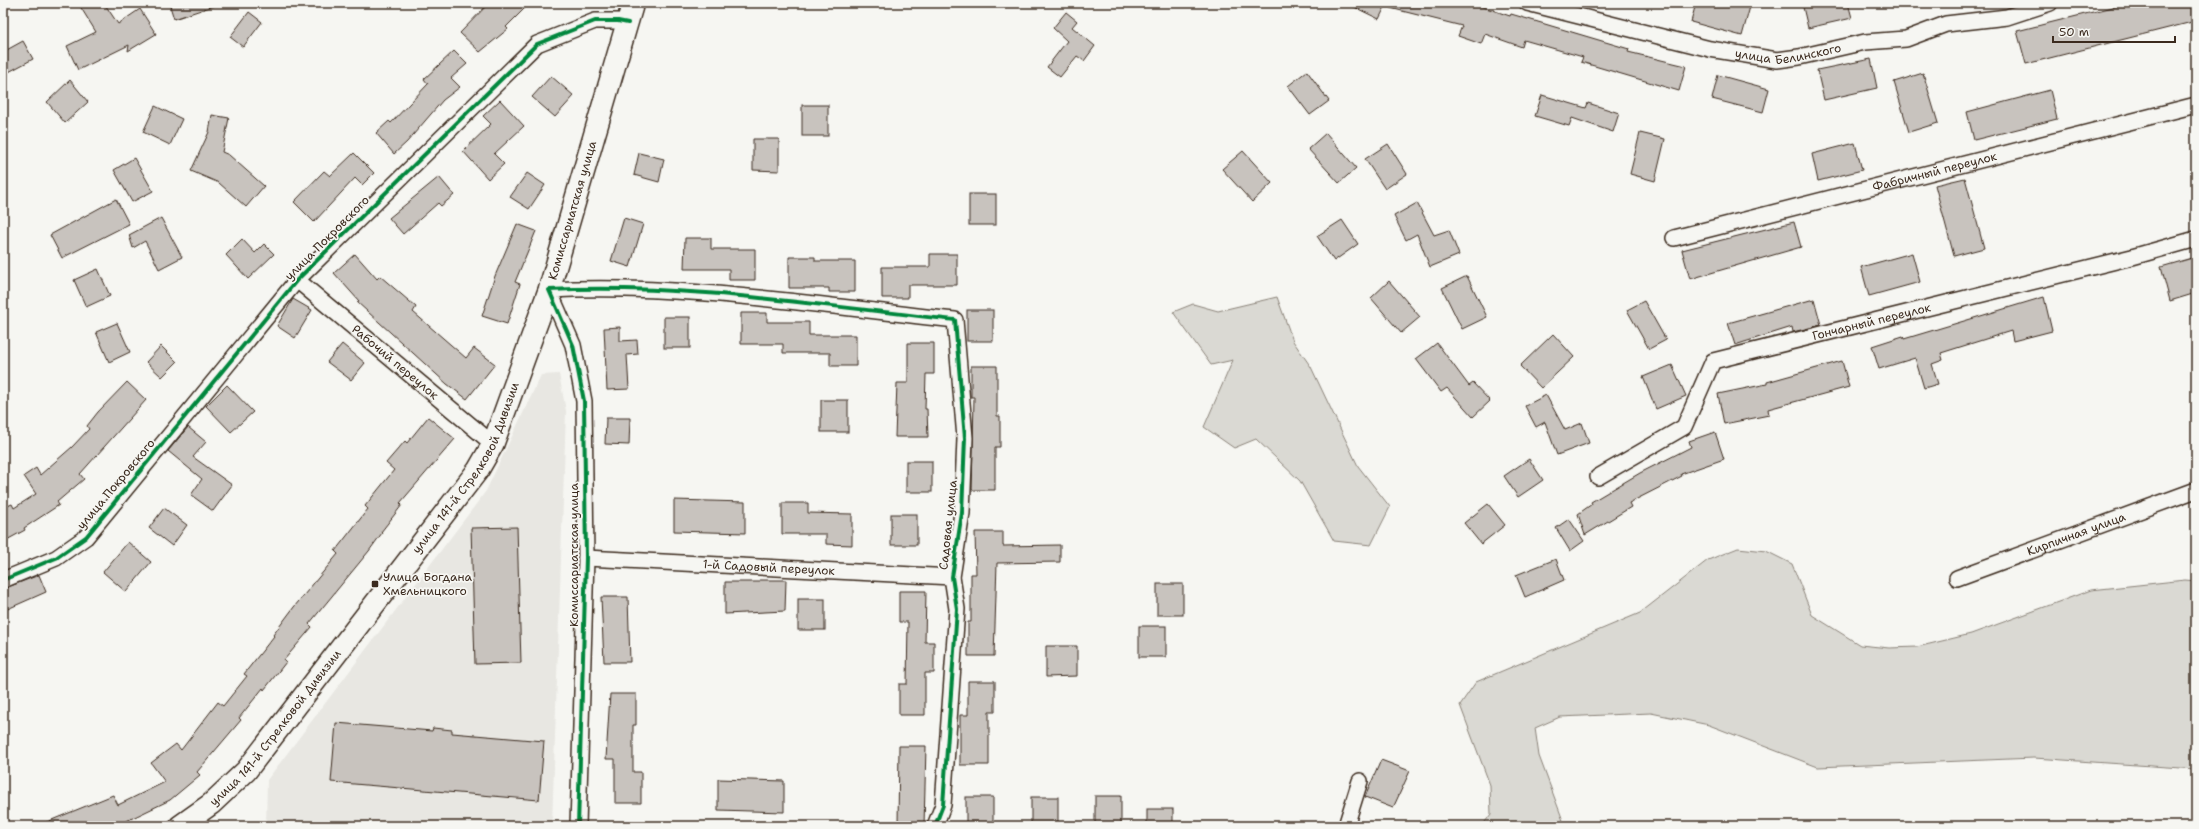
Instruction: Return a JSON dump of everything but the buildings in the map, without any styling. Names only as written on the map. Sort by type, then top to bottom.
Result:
[{"type":"main road","name":"Комиссариатская улица","points":[[549,290],[633,3]]},
{"type":"main road","name":"улица 141-й Стрелковой Дивизии","points":[[180,826],[211,804],[246,771],[463,492],[493,444],[549,290]]},
{"type":"street","name":"улица Белинского","points":[[1527,3],[1710,49],[1777,60],[1799,57],[1865,42],[1906,39],[1946,24],[2008,17],[2050,3]]},
{"type":"street","name":"улица Покровского","points":[[3,580],[56,558],[86,537],[297,280],[537,44],[595,21],[618,21],[628,23]]},
{"type":"street","name":"Фабричный переулок","points":[[1674,238],[2196,105]]},
{"type":"street","name":"Гончарный переулок","points":[[1598,477],[1684,427],[1713,361],[2132,257],[2196,239]]},
{"type":"street","name":"Рабочий переулок","points":[[297,280],[493,444]]},
{"type":"street","name":"Садовая улица","points":[[549,290],[599,288],[699,293],[955,320],[965,438],[962,513],[952,577],[957,609],[943,805],[935,826]]},
{"type":"street","name":"Комиссариатская улица","points":[[549,290],[573,344],[584,401],[586,558],[578,826]]},
{"type":"street","name":"Кирпичная улица","points":[[1957,578],[2196,490]]},
{"type":"street","name":"1-й Садовый переулок","points":[[586,558],[952,577]]},
{"type":"street","points":[[1346,826],[1360,780]]},
{"type":"shaded area","points":[[1277,297],[1293,341],[1311,367],[1358,466],[1390,507],[1371,545],[1334,541],[1300,481],[1256,439],[1234,448],[1204,427],[1233,360],[1211,365],[1173,312],[1193,304],[1218,311]]},
{"type":"shaded area","points":[[559,374],[566,411],[552,826],[266,826],[267,780],[486,491],[541,375]]},
{"type":"shaded area","points":[[1738,548],[1766,551],[1792,564],[1812,615],[1860,645],[1889,648],[1917,647],[1971,634],[2091,590],[2185,580],[2196,581],[2196,769],[2034,758],[1818,767],[1709,725],[1651,713],[1560,717],[1535,728],[1539,756],[1565,826],[1482,826],[1491,814],[1490,785],[1460,705],[1476,682],[1640,613],[1708,560]]},
{"type":"cycle path","points":[[3,580],[56,558],[86,537],[297,280],[537,44],[595,21],[618,21],[628,23]]},
{"type":"cycle path","points":[[578,826],[586,558],[584,401],[573,345],[549,290],[600,289],[651,290],[752,297],[955,320],[965,438],[962,513],[952,577],[957,609],[943,805],[935,826]]},
{"type":"place","name":"Улица Богдана Хмельницкого","points":[[375,584]]}]
